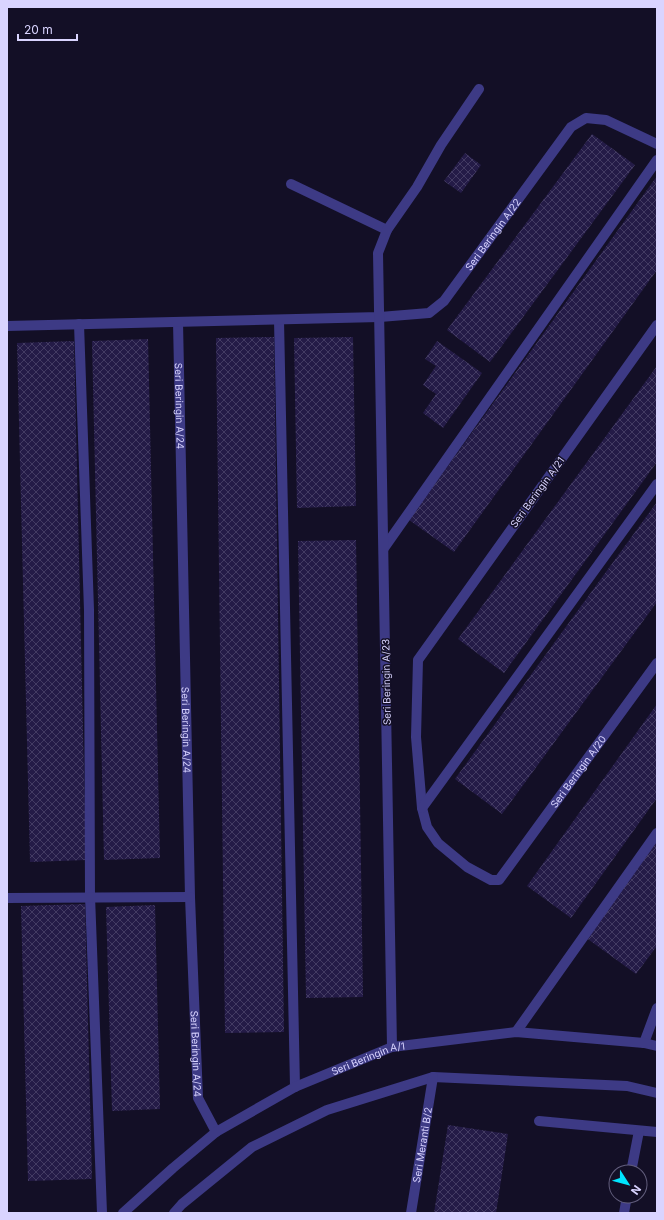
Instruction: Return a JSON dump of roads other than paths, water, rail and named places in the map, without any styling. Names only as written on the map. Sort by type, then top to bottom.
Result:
[{"type":"street","name":"Seri Beringin A/23","points":[[392,1047],[378,253],[387,230],[417,187],[441,145],[480,89]]},
{"type":"street","name":"Seri Beringin A/22","points":[[7,326],[380,317],[429,313],[444,301],[571,127],[586,118],[606,120],[657,144]]},
{"type":"street","points":[[384,548],[657,160]]},
{"type":"street","points":[[290,184],[387,230]]},
{"type":"street","points":[[279,320],[296,1087]]},
{"type":"street","name":"Seri Beringin A/24","points":[[178,322],[190,897],[198,1098],[216,1132]]},
{"type":"street","points":[[79,324],[89,610],[90,896],[102,1213]]},
{"type":"street","name":"Seri Beringin A/21","points":[[422,808],[416,737],[418,660],[657,325]]},
{"type":"street","points":[[422,808],[657,484]]},
{"type":"street","name":"Seri Beringin A/20","points":[[422,808],[427,826],[438,843],[467,867],[491,880],[499,880],[657,663]]},
{"type":"street","points":[[516,1032],[657,833]]},
{"type":"street","points":[[7,898],[90,896],[190,897]]},
{"type":"street","points":[[644,1043],[657,1008]]},
{"type":"street","name":"Seri Beringin A/1","points":[[123,1213],[216,1132],[296,1087],[392,1047],[516,1032],[644,1043],[657,1046]]},
{"type":"street","points":[[174,1213],[182,1204],[252,1147],[327,1110],[433,1077],[627,1086],[657,1093]]},
{"type":"street","name":"Seri Meranti B/2","points":[[411,1213],[433,1077]]},
{"type":"street","points":[[539,1121],[657,1132]]},
{"type":"street","points":[[633,1164],[639,1131]]}]
